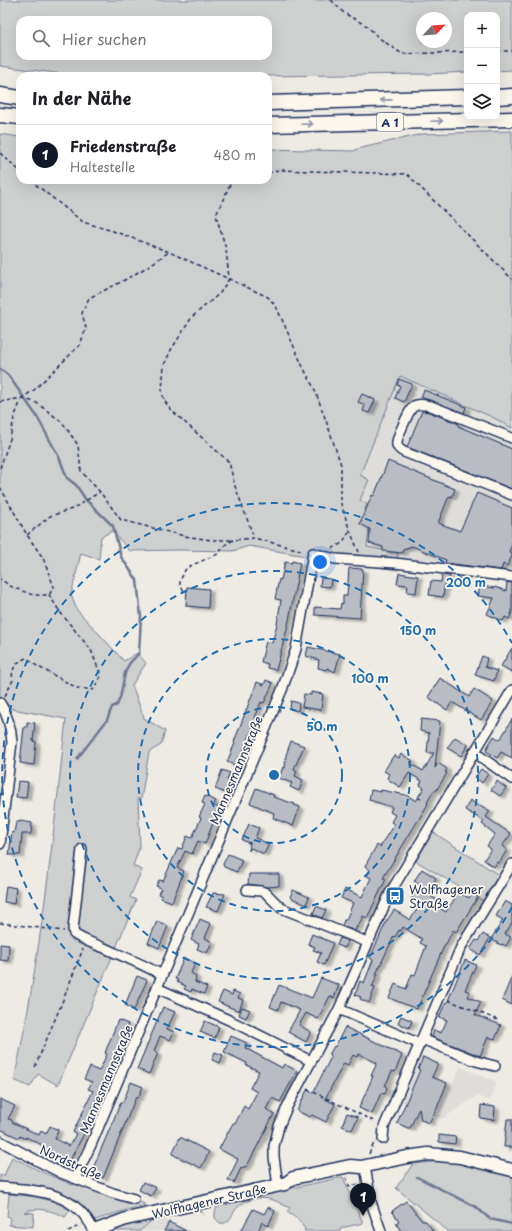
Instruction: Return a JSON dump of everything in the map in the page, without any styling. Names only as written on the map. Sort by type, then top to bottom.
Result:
[{"type":"highway","points":[[0,95],[16,97]]},
{"type":"highway","points":[[500,97],[512,96]]},
{"type":"highway","name":"A 1","points":[[272,103],[464,98]]},
{"type":"highway","points":[[0,115],[16,117]]},
{"type":"highway","name":"A 1","points":[[272,125],[512,119]]},
{"type":"main road","points":[[365,1163],[438,1154],[460,1157],[512,1170]]},
{"type":"main road","name":"Wolfhagener Straße","points":[[282,1185],[293,1178],[365,1163]]},
{"type":"main road","name":"Wolfhagener Straße","points":[[91,1229],[126,1219],[282,1185],[295,1186],[351,1173],[365,1163]]},
{"type":"street","points":[[512,438],[431,406],[418,405],[412,407],[396,443],[398,448],[404,452],[512,495]]},
{"type":"street","points":[[317,554],[335,559],[394,563],[512,577]]},
{"type":"street","name":"Mannesmannstraße","points":[[75,1178],[91,1145],[282,690],[296,649],[317,554]]},
{"type":"street","name":"Wolfhagener Straße","points":[[282,1185],[274,1157],[276,1136],[287,1107],[339,1009],[390,893],[512,690]]},
{"type":"street","points":[[0,703],[9,722],[12,742],[0,844]]},
{"type":"street","points":[[474,752],[512,779]]},
{"type":"street","points":[[82,849],[72,929],[74,934],[86,942],[149,968],[162,975]]},
{"type":"street","points":[[383,1139],[384,1127],[464,942],[512,864]]},
{"type":"street","points":[[247,890],[266,893],[281,908],[368,942]]},
{"type":"street","points":[[157,988],[230,1020],[311,1061]]},
{"type":"street","points":[[339,1009],[421,1042],[495,1066]]},
{"type":"street","name":"Nordstraße","points":[[0,1141],[62,1173],[113,1193],[134,1199]]},
{"type":"street","points":[[365,1163],[367,1183],[374,1214],[381,1231]]},
{"type":"street","points":[[0,1187],[35,1190],[64,1199],[86,1216],[91,1229]]},
{"type":"path","points":[[331,0],[344,13],[367,26],[379,38],[402,54],[464,52]]},
{"type":"path","points":[[500,51],[512,51]]},
{"type":"path","points":[[0,153],[16,167]]},
{"type":"path","points":[[272,172],[279,170],[407,174],[512,279]]},
{"type":"path","points":[[35,184],[83,222],[116,232],[169,252],[268,297],[276,306],[315,390],[330,432],[341,464],[341,504],[358,551],[365,562]]},
{"type":"path","points":[[230,184],[216,215],[226,249],[229,279],[220,293],[192,317],[171,350],[164,365],[162,390],[164,400],[170,409],[229,462],[235,486],[254,538]]},
{"type":"path","points":[[0,402],[22,398],[34,390],[80,345],[86,328],[82,314],[89,298],[128,278],[169,252]]},
{"type":"path","points":[[0,468],[10,439],[14,418],[22,398]]},
{"type":"path","points":[[22,398],[37,403],[62,422],[78,445],[81,471],[100,492],[121,520],[184,536],[211,540],[254,538],[317,554],[342,543],[350,531]]},
{"type":"path","points":[[0,487],[27,535],[43,558],[54,587],[49,595]]},
{"type":"path","points":[[27,535],[50,516],[72,508],[100,492]]},
{"type":"path","points":[[184,591],[180,585],[180,581],[186,570],[190,566],[218,554],[233,540]]},
{"type":"path","points":[[0,579],[12,587],[33,595],[49,595]]},
{"type":"path","points":[[0,703],[13,680],[12,675],[14,667],[18,662],[26,658],[37,666],[77,688],[93,690],[101,676],[91,650],[60,612],[49,595]]},
{"type":"path","points":[[0,923],[58,930],[74,934]]},
{"type":"path","points":[[35,1067],[86,942]]},
{"type":"path","points":[[439,997],[498,1020]]},
{"type":"path","points":[[299,1085],[384,1127]]},
{"type":"path","points":[[365,1163],[374,1143],[383,1139]]},
{"type":"path","points":[[345,1174],[349,1186],[367,1183]]},
{"type":"path","points":[[68,1231],[74,1227],[91,1229]]},
{"type":"shaded area","points":[[0,0],[512,0],[512,70],[500,71],[500,12],[464,12],[464,72],[272,76],[272,72],[48,72],[0,66]]},
{"type":"shaded area","points":[[512,131],[512,428],[494,418],[400,376],[360,475],[369,480],[360,500],[367,504],[360,523],[369,527],[367,547],[398,553],[398,570],[333,561],[249,546],[233,551],[130,551],[112,531],[101,537],[99,559],[81,553],[71,595],[77,610],[124,661],[137,653],[146,663],[132,685],[144,718],[165,731],[161,745],[149,752],[141,799],[138,798],[140,846],[133,866],[142,870],[130,897],[136,900],[58,1085],[38,1074],[30,1087],[14,1080],[31,990],[45,900],[66,719],[12,709],[0,696],[0,134],[16,136],[16,184],[272,184],[272,149],[354,151],[357,149],[422,134]]},
{"type":"shaded area","points":[[400,375],[494,418],[512,428],[512,572],[406,559],[398,552],[367,547],[369,527],[360,523],[360,475]]},
{"type":"shaded area","points":[[433,832],[499,875],[483,901],[416,861]]},
{"type":"shaded area","points":[[460,1067],[497,1082],[490,1101],[477,1096],[442,1119],[402,1102],[416,1069],[453,1084]]},
{"type":"shaded area","points":[[12,1157],[73,1185],[78,1183],[141,1202],[146,1205],[95,1220],[74,1200],[0,1183],[0,1175],[4,1176]]},
{"type":"shaded area","points":[[450,1160],[512,1176],[512,1231],[448,1231],[396,1188],[413,1164]]},
{"type":"shaded area","points":[[343,1177],[363,1223],[341,1228],[340,1231],[304,1231],[305,1229],[299,1220],[287,1212],[290,1208],[273,1200],[264,1198],[244,1202],[235,1210],[229,1221],[220,1223],[215,1218],[217,1207],[227,1202]]},
{"type":"shaded area","points":[[9,1194],[48,1200],[70,1210],[65,1217],[40,1209],[29,1210],[24,1212],[34,1213],[33,1227],[9,1225],[10,1217],[7,1216]]},
{"type":"shaded area","points":[[191,1209],[199,1210],[200,1211],[197,1210],[152,1220],[140,1231],[109,1231],[122,1226]]},
{"type":"shaded area","points":[[166,1217],[169,1222],[186,1231],[140,1231],[152,1220]]},
{"type":"building","points":[[399,379],[412,384],[404,402],[395,398],[400,386],[397,385]]},
{"type":"building","points":[[424,390],[466,407],[464,413],[421,397]]},
{"type":"building","points":[[362,394],[375,400],[369,413],[363,411],[365,405],[358,402]]},
{"type":"building","points":[[422,411],[429,412],[459,424],[458,426],[512,449],[512,489],[407,447]]},
{"type":"building","points":[[388,461],[455,489],[452,497],[449,496],[438,523],[460,531],[477,493],[512,508],[512,545],[509,551],[512,553],[512,556],[507,566],[503,564],[501,570],[445,563],[446,560],[412,546],[403,549],[402,553],[383,551],[383,547],[369,543],[370,529],[360,524],[372,495],[374,496]]},
{"type":"building","points":[[292,561],[300,563],[288,625],[276,670],[267,668],[268,664],[261,662],[266,641],[272,643],[277,624],[281,600],[275,599],[279,579],[281,580],[285,562],[292,563]]},
{"type":"building","points":[[349,568],[363,569],[360,618],[315,615],[315,607],[340,609],[341,603],[343,604],[343,596],[347,596]]},
{"type":"building","points":[[399,573],[418,576],[416,593],[407,592],[408,585],[397,584]]},
{"type":"building","points":[[442,575],[450,576],[449,583],[445,583],[443,597],[429,595],[431,581],[441,582]]},
{"type":"building","points":[[321,578],[331,579],[330,587],[320,586]]},
{"type":"building","points":[[507,582],[512,583],[512,612],[509,619],[505,617],[503,621],[487,614],[494,598],[478,596],[480,586],[495,587],[506,591]]},
{"type":"building","points":[[187,587],[209,589],[208,608],[186,606]]},
{"type":"building","points":[[308,647],[340,654],[335,672],[327,668],[326,670],[318,668],[319,660],[306,656]]},
{"type":"building","points":[[512,648],[512,672],[501,666]]},
{"type":"building","points":[[482,656],[487,658],[485,667],[497,671],[494,681],[475,675]]},
{"type":"building","points":[[440,678],[469,697],[474,689],[493,701],[481,720],[452,702],[447,710],[428,697]]},
{"type":"building","points":[[266,680],[273,683],[264,703],[261,702],[255,718],[257,718],[237,766],[227,762],[257,682],[264,685]]},
{"type":"building","points":[[311,692],[323,694],[321,710],[302,707],[304,694],[311,695]]},
{"type":"building","points":[[291,701],[299,703],[298,711],[290,709]]},
{"type":"building","points":[[421,719],[440,721],[435,768],[438,763],[447,769],[445,772],[447,773],[436,791],[434,790],[427,803],[428,804],[383,878],[386,879],[367,918],[363,916],[355,931],[342,926],[353,903],[341,898],[345,889],[362,897],[371,878],[367,876],[370,870],[365,866],[377,845],[380,847],[394,824],[391,822],[395,815],[390,812],[392,807],[369,800],[371,790],[381,792],[381,790],[406,795],[416,801],[418,798],[421,799],[418,797],[424,788],[420,785],[422,781],[409,773],[400,787],[387,778],[389,774],[384,771],[394,755],[399,758],[401,754],[413,761],[411,764],[423,771],[434,753],[427,753],[429,733],[420,731]]},
{"type":"building","points":[[512,719],[512,758],[501,752],[497,758],[486,751],[494,736],[500,740]]},
{"type":"building","points":[[27,722],[35,723],[33,741],[36,742],[34,765],[20,763],[24,727],[27,727]]},
{"type":"building","points":[[455,737],[468,745],[461,756],[447,748]]},
{"type":"building","points":[[291,741],[304,746],[294,769],[297,771],[295,776],[303,780],[299,791],[290,787],[292,783],[279,778],[283,767],[285,768],[286,755]]},
{"type":"building","points":[[481,769],[488,774],[482,783],[475,777]]},
{"type":"building","points":[[222,770],[230,773],[227,780],[231,782],[226,793],[215,789]]},
{"type":"building","points":[[18,781],[28,782],[26,798],[16,797]]},
{"type":"building","points":[[497,781],[506,788],[500,796],[491,790]]},
{"type":"building","points":[[256,788],[274,795],[273,797],[300,807],[293,826],[273,818],[274,813],[250,803]]},
{"type":"building","points":[[205,796],[216,801],[213,806],[219,807],[205,844],[198,841],[192,854],[185,851],[177,868],[184,871],[172,902],[161,898],[162,896],[158,894],[161,888],[156,886],[159,880],[163,881],[178,848],[182,849],[187,836],[192,838],[201,818],[199,817],[205,804],[202,803]]},
{"type":"building","points":[[470,800],[490,811],[486,817],[511,834],[502,846],[507,850],[499,863],[497,862],[494,867],[484,860],[491,849],[487,846],[495,834],[482,824],[484,821],[465,810]]},
{"type":"building","points":[[20,821],[32,823],[31,834],[22,834],[20,855],[9,855],[12,832],[14,833],[16,822]]},
{"type":"building","points":[[249,824],[259,828],[255,838],[269,844],[264,854],[251,848],[249,851],[250,842],[249,843],[242,840]]},
{"type":"building","points":[[228,854],[242,860],[237,872],[224,867],[223,864]]},
{"type":"building","points":[[422,869],[436,878],[427,894],[437,900],[434,905],[446,912],[459,892],[469,898],[472,894],[478,897],[456,932],[453,930],[445,944],[417,1009],[389,998],[395,984],[406,989],[412,974],[415,975],[426,946],[420,943],[422,939],[403,927],[401,931],[399,930],[395,937],[394,936],[376,974],[378,974],[372,987],[375,988],[369,1003],[360,999],[361,997],[355,995],[360,981],[364,983],[373,960],[370,958],[386,922],[394,910],[410,920],[418,908],[410,901],[420,885],[414,881]]},
{"type":"building","points":[[249,874],[279,874],[279,886],[267,887],[248,884]]},
{"type":"building","points":[[6,886],[16,888],[14,904],[4,902]]},
{"type":"building","points":[[293,890],[309,897],[306,905],[290,897]]},
{"type":"building","points":[[213,893],[225,894],[218,911],[206,907]]},
{"type":"building","points":[[505,901],[512,905],[512,923],[505,934],[511,937],[506,946],[501,945],[491,939],[503,920],[496,916]]},
{"type":"building","points":[[316,906],[326,910],[322,918],[313,914]]},
{"type":"building","points":[[200,919],[211,924],[205,938],[212,942],[207,953],[197,949],[199,944],[191,940]]},
{"type":"building","points":[[157,921],[168,926],[159,948],[148,943]]},
{"type":"building","points":[[312,934],[333,943],[324,965],[317,962],[321,953],[313,950],[315,947],[308,944]]},
{"type":"building","points":[[483,934],[490,938],[480,955],[470,949],[476,940],[478,941]]},
{"type":"building","points":[[340,938],[348,941],[345,948],[337,945]]},
{"type":"building","points":[[0,944],[9,945],[8,961],[0,960]]},
{"type":"building","points":[[184,958],[195,963],[191,973],[196,976],[195,982],[207,987],[204,994],[192,989],[191,992],[184,989],[186,986],[177,982],[178,980],[175,979]]},
{"type":"building","points":[[465,960],[476,965],[465,990],[470,992],[468,997],[481,1002],[475,1015],[501,1025],[495,1039],[488,1037],[480,1056],[432,1037],[434,1030],[441,1033],[447,1020],[439,1017],[446,1002],[447,1003]]},
{"type":"building","points":[[137,976],[147,980],[134,1010],[125,1005]]},
{"type":"building","points":[[512,976],[512,1005],[502,1000]]},
{"type":"building","points":[[321,978],[339,985],[334,998],[330,996],[318,1019],[306,1013],[299,1025],[311,1032],[306,1042],[288,1032],[300,1010],[281,1002],[278,1010],[270,1007],[279,985],[312,998]]},
{"type":"building","points":[[223,991],[232,995],[233,991],[240,994],[238,998],[243,1000],[239,1011],[218,1002]]},
{"type":"building","points":[[163,1007],[175,1012],[167,1029],[174,1032],[170,1040],[160,1036],[154,1051],[158,1053],[149,1074],[137,1069]]},
{"type":"building","points":[[242,1007],[250,1010],[246,1018],[239,1015]]},
{"type":"building","points":[[401,1016],[412,1021],[409,1028],[398,1023]]},
{"type":"building","points":[[118,1020],[128,1024],[88,1119],[86,1125],[88,1126],[68,1164],[42,1150],[44,1146],[26,1137],[26,1139],[20,1136],[19,1138],[0,1129],[0,1099],[15,1106],[8,1119],[12,1120],[12,1122],[39,1135],[41,1131],[46,1134],[50,1126],[58,1130],[55,1139],[69,1146],[76,1134],[73,1132],[93,1091],[88,1089],[92,1082],[84,1079],[90,1067],[99,1071],[107,1054],[105,1053]]},
{"type":"building","points":[[205,1021],[219,1027],[215,1038],[200,1032]]},
{"type":"building","points":[[345,1027],[402,1055],[395,1072],[392,1071],[385,1086],[387,1088],[385,1094],[381,1093],[372,1114],[359,1108],[377,1063],[359,1054],[357,1057],[353,1055],[348,1065],[344,1063],[325,1099],[335,1104],[326,1122],[312,1115],[310,1117],[297,1111],[307,1090],[313,1093],[331,1057],[329,1055],[334,1046],[335,1047]]},
{"type":"building","points":[[231,1036],[247,1043],[245,1048],[282,1068],[284,1064],[297,1071],[280,1102],[272,1098],[266,1109],[274,1114],[247,1166],[241,1168],[234,1183],[228,1180],[238,1159],[219,1149],[233,1123],[235,1124],[244,1106],[248,1109],[257,1092],[250,1088],[259,1071],[246,1065],[247,1063],[224,1052]]},
{"type":"building","points":[[215,1052],[223,1055],[220,1063],[212,1060]]},
{"type":"building","points":[[423,1057],[438,1064],[432,1077],[447,1083],[429,1123],[421,1120],[419,1108],[410,1128],[408,1128],[397,1123],[420,1070],[418,1069]]},
{"type":"building","points":[[131,1082],[143,1087],[138,1098],[136,1097],[103,1178],[91,1173]]},
{"type":"building","points":[[481,1105],[495,1107],[494,1120],[480,1118]]},
{"type":"building","points":[[347,1113],[358,1117],[352,1130],[342,1126]]},
{"type":"building","points":[[507,1119],[512,1119],[512,1147],[504,1147]]},
{"type":"building","points":[[439,1135],[456,1137],[455,1144],[439,1142]]},
{"type":"building","points":[[180,1137],[209,1152],[201,1168],[172,1154]]},
{"type":"building","points":[[143,1182],[156,1188],[151,1196],[139,1190]]},
{"type":"building","points":[[406,1201],[422,1221],[426,1221],[433,1231],[401,1231],[396,1223],[399,1221],[392,1211]]},
{"type":"building","points":[[268,1207],[275,1211],[268,1226],[262,1222],[258,1231],[241,1231],[253,1209],[264,1214]]},
{"type":"building","points":[[169,1222],[186,1231],[164,1231]]},
{"type":"waterway","points":[[0,369],[8,375],[36,415],[59,457],[67,478],[76,485],[86,500],[113,526],[121,557],[137,580],[141,617],[139,653],[129,664],[125,673],[120,698],[117,705],[112,707],[107,720],[77,759]]},
{"type":"waterway","points":[[417,1177],[476,1207],[490,1219],[512,1224]]},
{"type":"place","name":"Wolfhagener Straße","points":[[395,896]]},
{"type":"place","name":"Friedenstraße","points":[[363,1216]]}]
